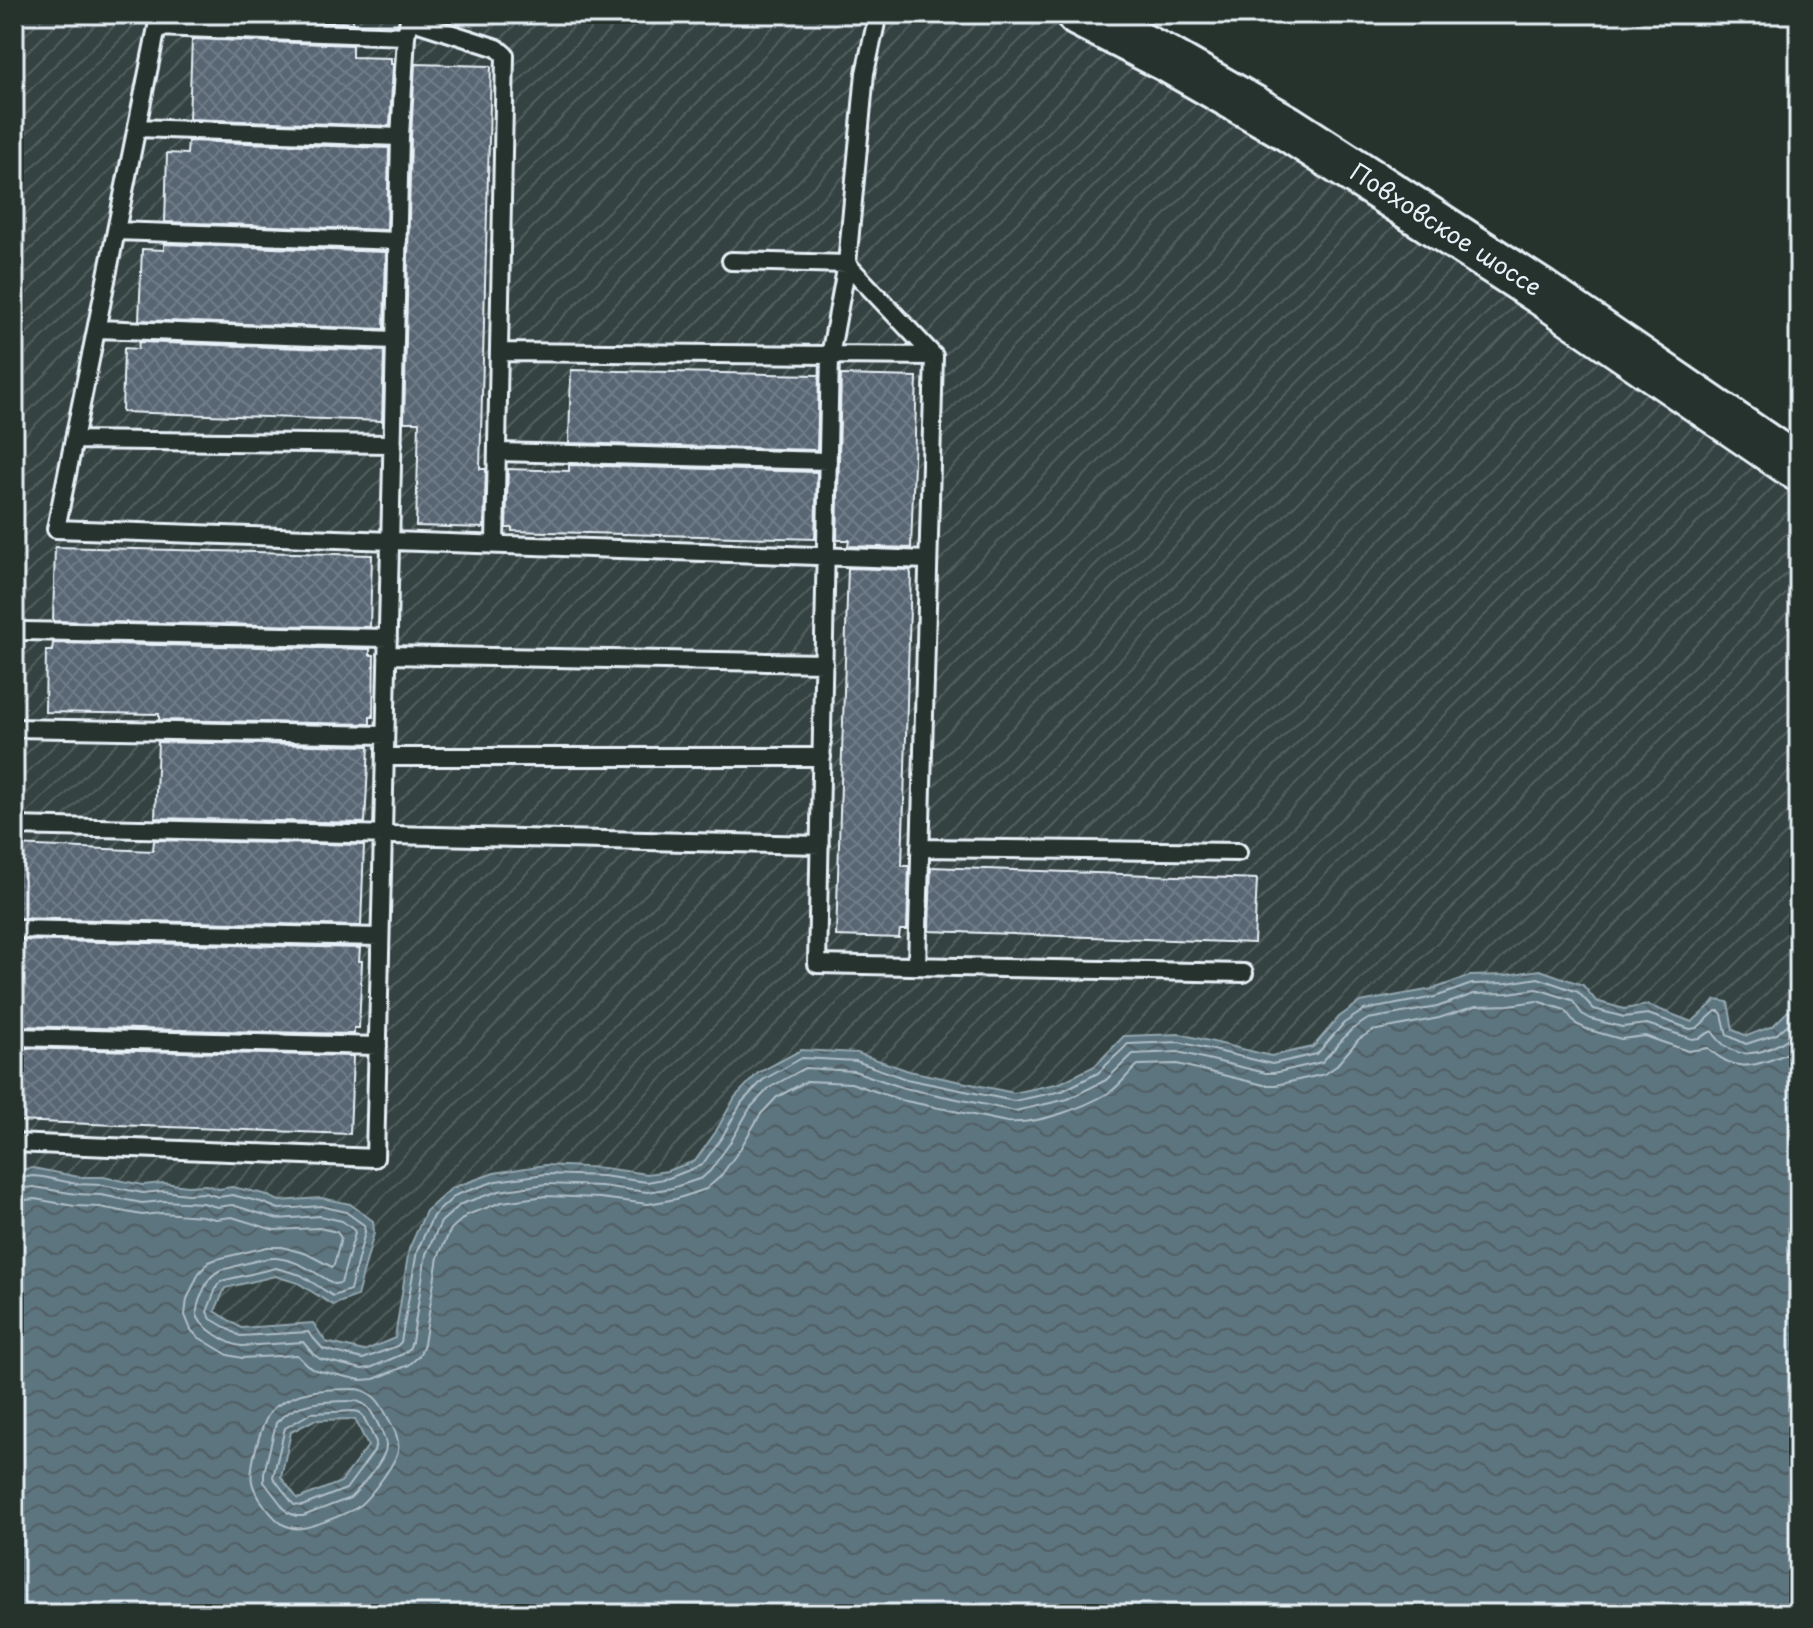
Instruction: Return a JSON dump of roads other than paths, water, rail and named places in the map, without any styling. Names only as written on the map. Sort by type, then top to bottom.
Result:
[{"type":"main road","name":"Повховское шоссе","points":[[1079,14],[1167,59],[1286,127],[1541,292],[1799,469]]},
{"type":"lane","points":[[878,14],[865,73],[847,264],[830,356],[817,964],[1244,973]]},
{"type":"lane","points":[[14,1143],[375,1158],[400,137],[408,23]]},
{"type":"lane","points":[[495,544],[505,55],[497,48],[408,23],[157,27],[56,529],[928,560]]},
{"type":"lane","points":[[137,128],[400,137]]},
{"type":"lane","points":[[116,231],[398,241]]},
{"type":"lane","points":[[731,261],[847,264],[934,356],[917,966]]},
{"type":"lane","points":[[97,329],[395,340]]},
{"type":"lane","points":[[499,352],[934,356]]},
{"type":"lane","points":[[75,440],[393,444]]},
{"type":"lane","points":[[497,452],[828,461]]},
{"type":"lane","points":[[24,631],[388,638]]},
{"type":"lane","points":[[387,655],[824,663]]},
{"type":"lane","points":[[14,728],[385,735]]},
{"type":"lane","points":[[385,757],[822,757]]},
{"type":"lane","points":[[14,826],[820,845]]},
{"type":"lane","points":[[920,848],[1238,852]]},
{"type":"lane","points":[[14,929],[380,937]]},
{"type":"lane","points":[[14,1037],[378,1046]]},
{"type":"water","points":[[1540,970],[1583,985],[1596,1001],[1624,1009],[1648,1005],[1692,1022],[1716,1000],[1728,1002],[1733,1030],[1747,1036],[1773,1026],[1788,1011],[1799,1020],[1799,1614],[14,1614],[14,1171],[33,1168],[143,1185],[163,1183],[206,1185],[219,1189],[232,1187],[264,1194],[279,1201],[321,1198],[350,1204],[373,1221],[374,1233],[357,1296],[333,1305],[298,1283],[275,1276],[225,1288],[215,1311],[241,1328],[313,1323],[326,1342],[364,1351],[395,1338],[409,1249],[426,1211],[452,1188],[494,1173],[545,1165],[647,1174],[695,1161],[735,1097],[758,1073],[801,1050],[857,1053],[909,1071],[1014,1093],[1060,1083],[1095,1066],[1124,1036],[1180,1034],[1271,1056],[1313,1047],[1339,1017],[1360,1002],[1433,989],[1470,976]],"holes":[[[355,1419],[368,1446],[341,1482],[298,1499],[281,1477],[291,1432],[314,1420]]]}]
